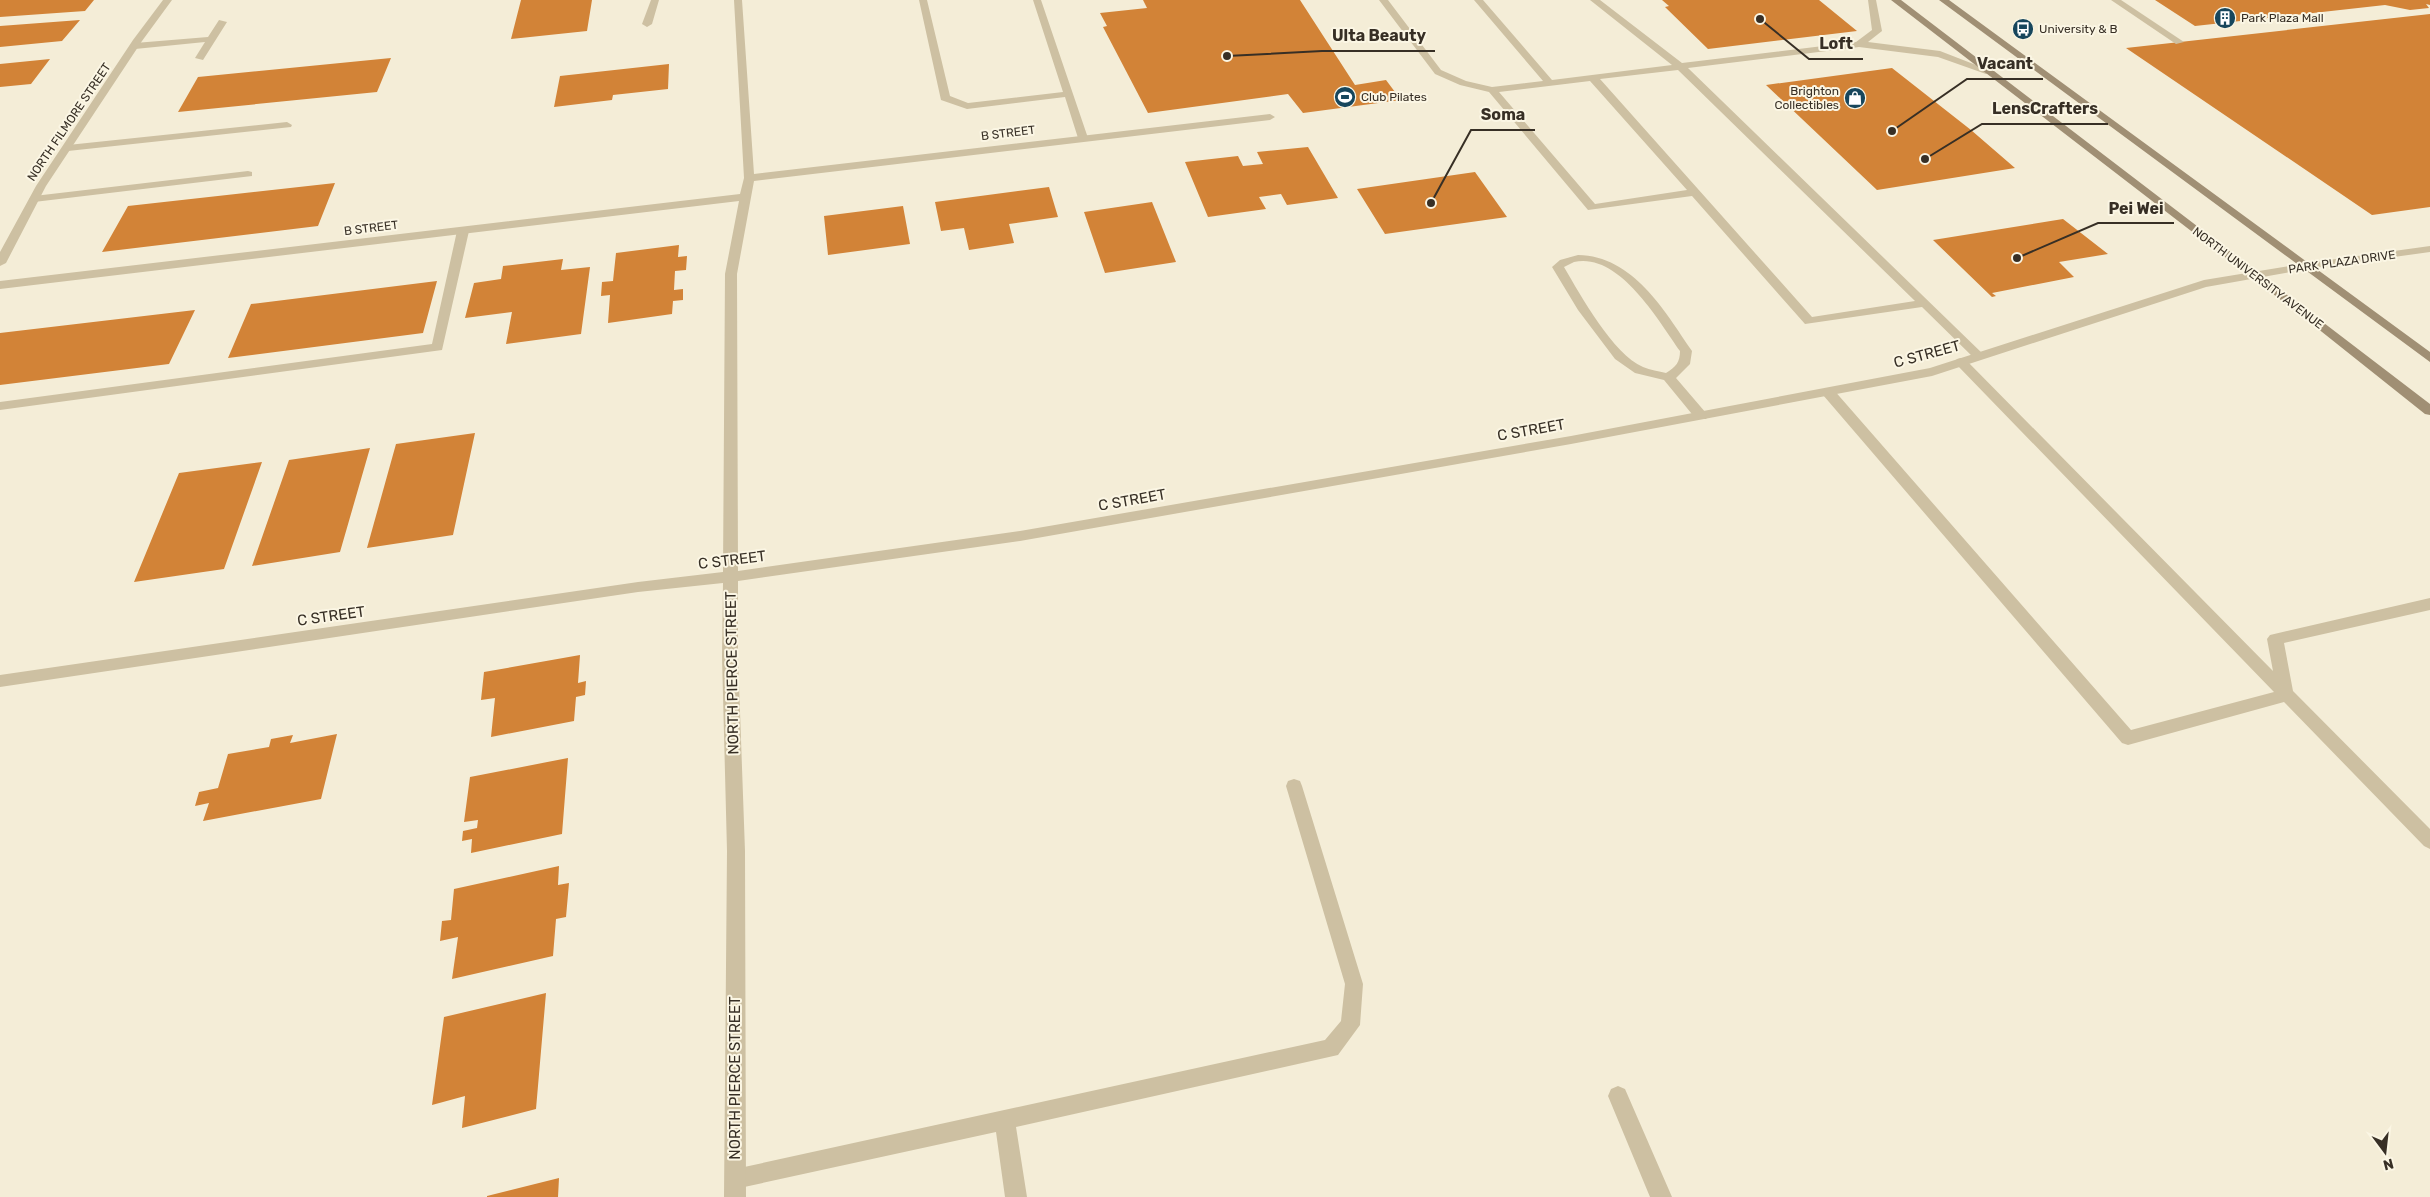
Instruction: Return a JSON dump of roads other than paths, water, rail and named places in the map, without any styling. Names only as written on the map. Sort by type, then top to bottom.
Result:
[{"type":"main road","name":"NORTH UNIVERSITY AVENUE","points":[[1894,0],[2430,411]]},
{"type":"main road","points":[[1943,0],[2430,358]]},
{"type":"street","name":"NORTH FILMORE STREET","points":[[0,263],[34,199],[134,46],[168,0]]},
{"type":"street","points":[[648,24],[655,0]]},
{"type":"street","name":"NORTH PIERCE STREET","points":[[735,1188],[736,851],[730,656],[732,274],[749,178],[738,0]]},
{"type":"street","points":[[923,0],[945,98],[967,106],[1069,94]]},
{"type":"street","points":[[1037,0],[1083,138]]},
{"type":"street","points":[[1383,0],[1438,72],[1463,83],[1492,90],[1859,44],[1940,54],[1990,72]]},
{"type":"street","points":[[1478,0],[1550,83]]},
{"type":"street","points":[[1594,0],[1681,67],[1979,356]]},
{"type":"street","points":[[1859,44],[1877,31],[1872,0]]},
{"type":"street","points":[[2115,0],[2179,42]]},
{"type":"street","points":[[200,58],[222,22]]},
{"type":"street","points":[[134,46],[212,39]]},
{"type":"street","points":[[1593,78],[1809,321],[1924,303]]},
{"type":"street","points":[[1492,90],[1592,208],[1695,192]]},
{"type":"street","name":"B STREET","points":[[749,178],[1270,116]]},
{"type":"street","points":[[68,148],[287,125]]},
{"type":"street","points":[[34,199],[248,174]]},
{"type":"street","name":"B STREET","points":[[0,285],[745,197]]},
{"type":"street","points":[[0,406],[438,347],[463,231]]},
{"type":"street","name":"PARK PLAZA DRIVE","points":[[2254,275],[2430,249]]},
{"type":"street","points":[[1668,377],[1682,368],[1686,360],[1686,351],[1635,284],[1624,273],[1598,260],[1580,258],[1562,262],[1558,267],[1562,277],[1584,310],[1620,356],[1640,370],[1668,377],[1701,416]]},
{"type":"street","name":"C STREET","points":[[0,681],[638,587],[731,577],[1020,536],[1701,416],[1932,372],[2200,286],[2254,275]]},
{"type":"street","points":[[1961,362],[2430,841]]},
{"type":"street","points":[[1828,392],[2128,738],[2286,695]]},
{"type":"street","points":[[2286,695],[2276,640],[2430,604]]},
{"type":"street","points":[[735,1188],[1006,1120],[1331,1048],[1350,1024],[1354,984],[1294,786]]},
{"type":"street","points":[[1618,1096],[1660,1197]]},
{"type":"street","points":[[1006,1120],[1016,1197]]},
{"type":"place","name":"Park Plaza Mall","points":[[2225,18]]},
{"type":"place","name":"Loft","points":[[1760,19]]},
{"type":"place","name":"University & B","points":[[2023,29]]},
{"type":"place","name":"Ulta Beauty","points":[[1227,56]]},
{"type":"place","name":"Club Pilates","points":[[1345,97]]},
{"type":"place","name":"Brighton Collectibles","points":[[1855,98]]},
{"type":"place","name":"Vacant","points":[[1892,131]]},
{"type":"place","name":"LensCrafters","points":[[1925,159]]},
{"type":"place","name":"Soma","points":[[1431,203]]},
{"type":"place","name":"Pei Wei","points":[[2017,258]]}]
